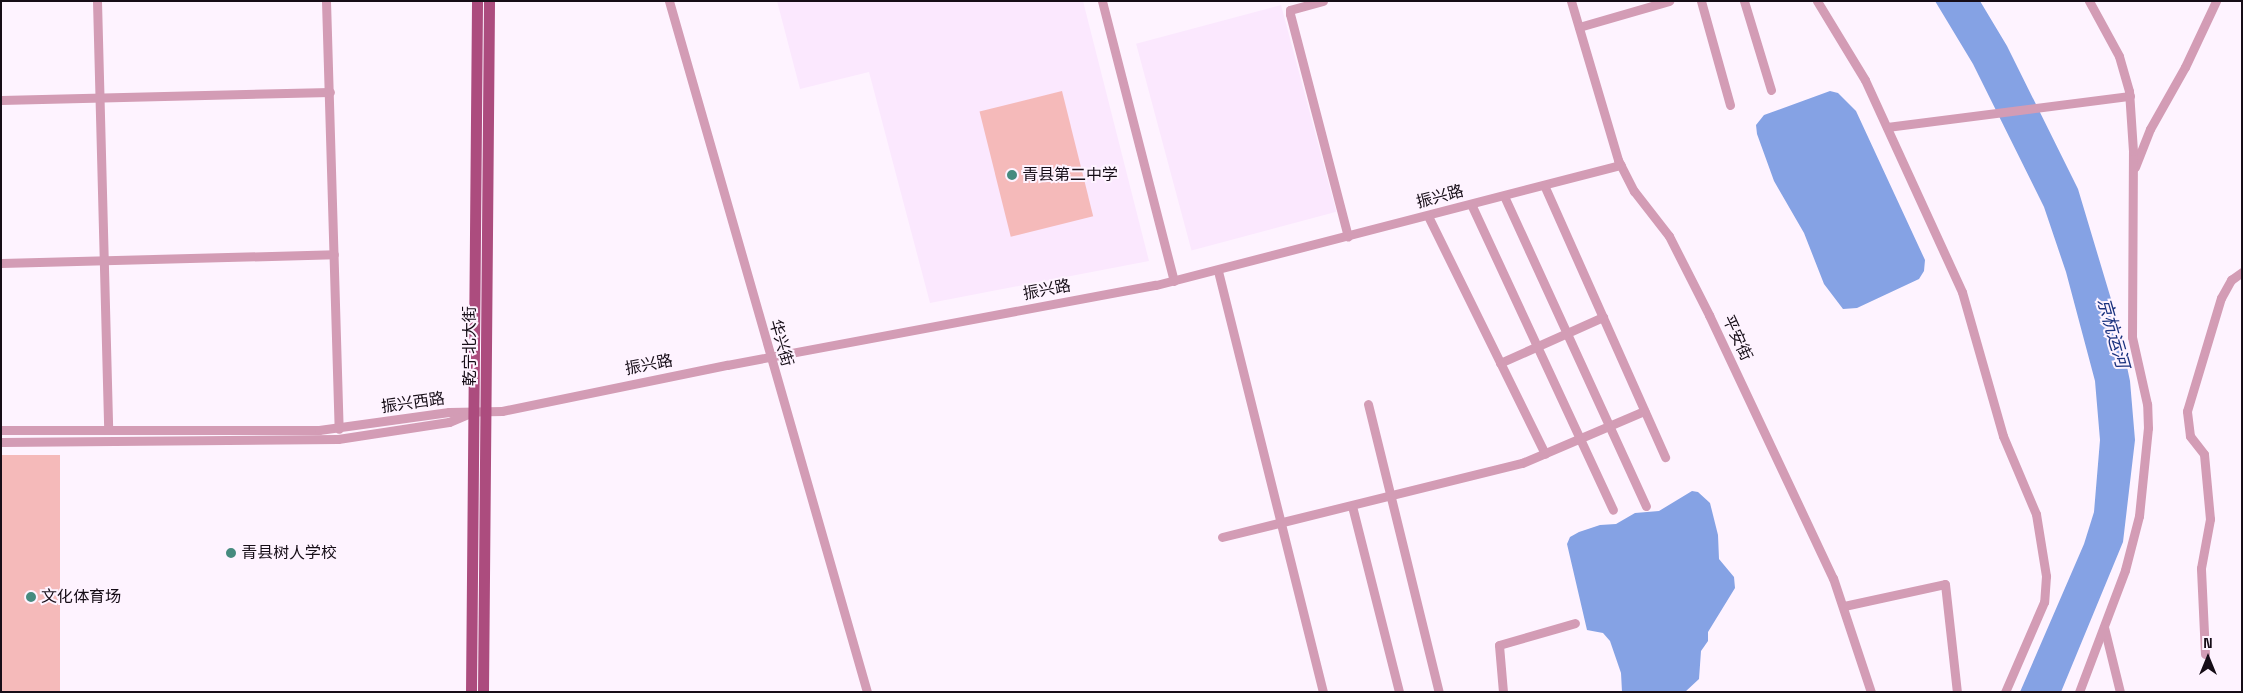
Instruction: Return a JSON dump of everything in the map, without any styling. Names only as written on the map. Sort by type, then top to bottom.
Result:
[{"type":"main road","name":"乾宁北大街","points":[[471,692],[477,1]]},
{"type":"main road","name":"乾宁北大街","points":[[483,692],[489,1]]},
{"type":"street","points":[[97,1],[108,429]]},
{"type":"street","points":[[326,1],[339,428]]},
{"type":"street","name":"华兴街","points":[[669,1],[867,692]]},
{"type":"street","points":[[1102,1],[1174,281]]},
{"type":"street","points":[[1323,1],[1290,10],[1290,14],[1348,237]]},
{"type":"street","name":"平安街","points":[[1571,1],[1620,166],[1684,263],[1844,606],[1871,692]]},
{"type":"street","points":[[1579,27],[1669,1]]},
{"type":"street","points":[[1700,1],[1730,105]]},
{"type":"street","points":[[1744,1],[1771,90]]},
{"type":"street","points":[[1817,1],[1865,80],[1962,292],[2004,436],[2036,514],[2046,576],[2044,602],[2005,692]]},
{"type":"street","points":[[2079,692],[2104,627],[2134,534],[2146,459],[2147,404],[2132,322],[2133,175],[2130,96],[2127,75],[2095,6],[2089,1]]},
{"type":"street","points":[[2133,175],[2150,129],[2185,67],[2216,1]]},
{"type":"street","points":[[1,100],[330,92]]},
{"type":"street","points":[[1887,127],[2130,96]]},
{"type":"street","name":"振兴路","points":[[473,412],[485,413],[1174,281],[1620,166]]},
{"type":"street","points":[[1544,186],[1665,457]]},
{"type":"street","points":[[1504,196],[1646,506]]},
{"type":"street","points":[[1471,204],[1613,510]]},
{"type":"street","points":[[1428,216],[1544,454]]},
{"type":"street","points":[[1,263],[334,254]]},
{"type":"street","points":[[1218,271],[1323,692]]},
{"type":"street","points":[[2205,654],[2201,568],[2210,519],[2204,454],[2190,436],[2187,411],[2221,298],[2231,280],[2242,272]]},
{"type":"street","points":[[1500,364],[1603,317]]},
{"type":"street","points":[[1368,404],[1439,692]]},
{"type":"street","points":[[1222,537],[1502,468],[1544,454],[1644,411]]},
{"type":"street","name":"振兴西路","points":[[1,430],[339,428],[449,412],[473,412]]},
{"type":"street","name":"振兴西路","points":[[1,442],[338,439],[449,422],[473,412]]},
{"type":"street","points":[[1352,506],[1398,692]]},
{"type":"street","points":[[1844,606],[1945,584],[1957,692]]},
{"type":"street","points":[[1503,692],[1499,645],[1575,623]]},
{"type":"street","points":[[2104,627],[2120,692]]},
{"type":"shaded area","name":"青县第二中学","points":[[777,1],[1083,1],[1149,261],[930,303],[869,72],[800,89]]},
{"type":"shaded area","points":[[1281,5],[1336,212],[1191,251],[1136,44]]},
{"type":"shaded area","points":[[1062,91],[1093,216],[1011,237],[980,112]]},
{"type":"shaded area","name":"文化体育场","points":[[1,455],[60,455],[60,692],[1,692]]},
{"type":"water","name":"京杭运河","points":[[1935,1],[1980,1],[2007,46],[2078,189],[2117,319],[2130,381],[2135,440],[2123,542],[2061,692],[2020,692],[2084,544],[2094,512],[2100,440],[2095,381],[2066,272],[2044,207],[1973,64]]},
{"type":"water","points":[[1830,91],[1838,93],[1856,111],[1925,260],[1924,271],[1919,279],[1857,308],[1843,309],[1824,284],[1804,233],[1774,181],[1757,134],[1756,125],[1764,115]]},
{"type":"water","points":[[1692,491],[1698,492],[1710,503],[1718,535],[1719,559],[1734,577],[1735,588],[1708,632],[1708,641],[1701,651],[1699,679],[1685,692],[1622,692],[1621,673],[1610,641],[1603,633],[1587,630],[1567,544],[1570,537],[1579,532],[1600,525],[1616,524],[1635,513],[1659,511]]},
{"type":"place","name":"青县第二中学","points":[[1012,175]]},
{"type":"place","name":"青县树人学校","points":[[231,553]]},
{"type":"place","name":"文化体育场","points":[[31,597]]}]
